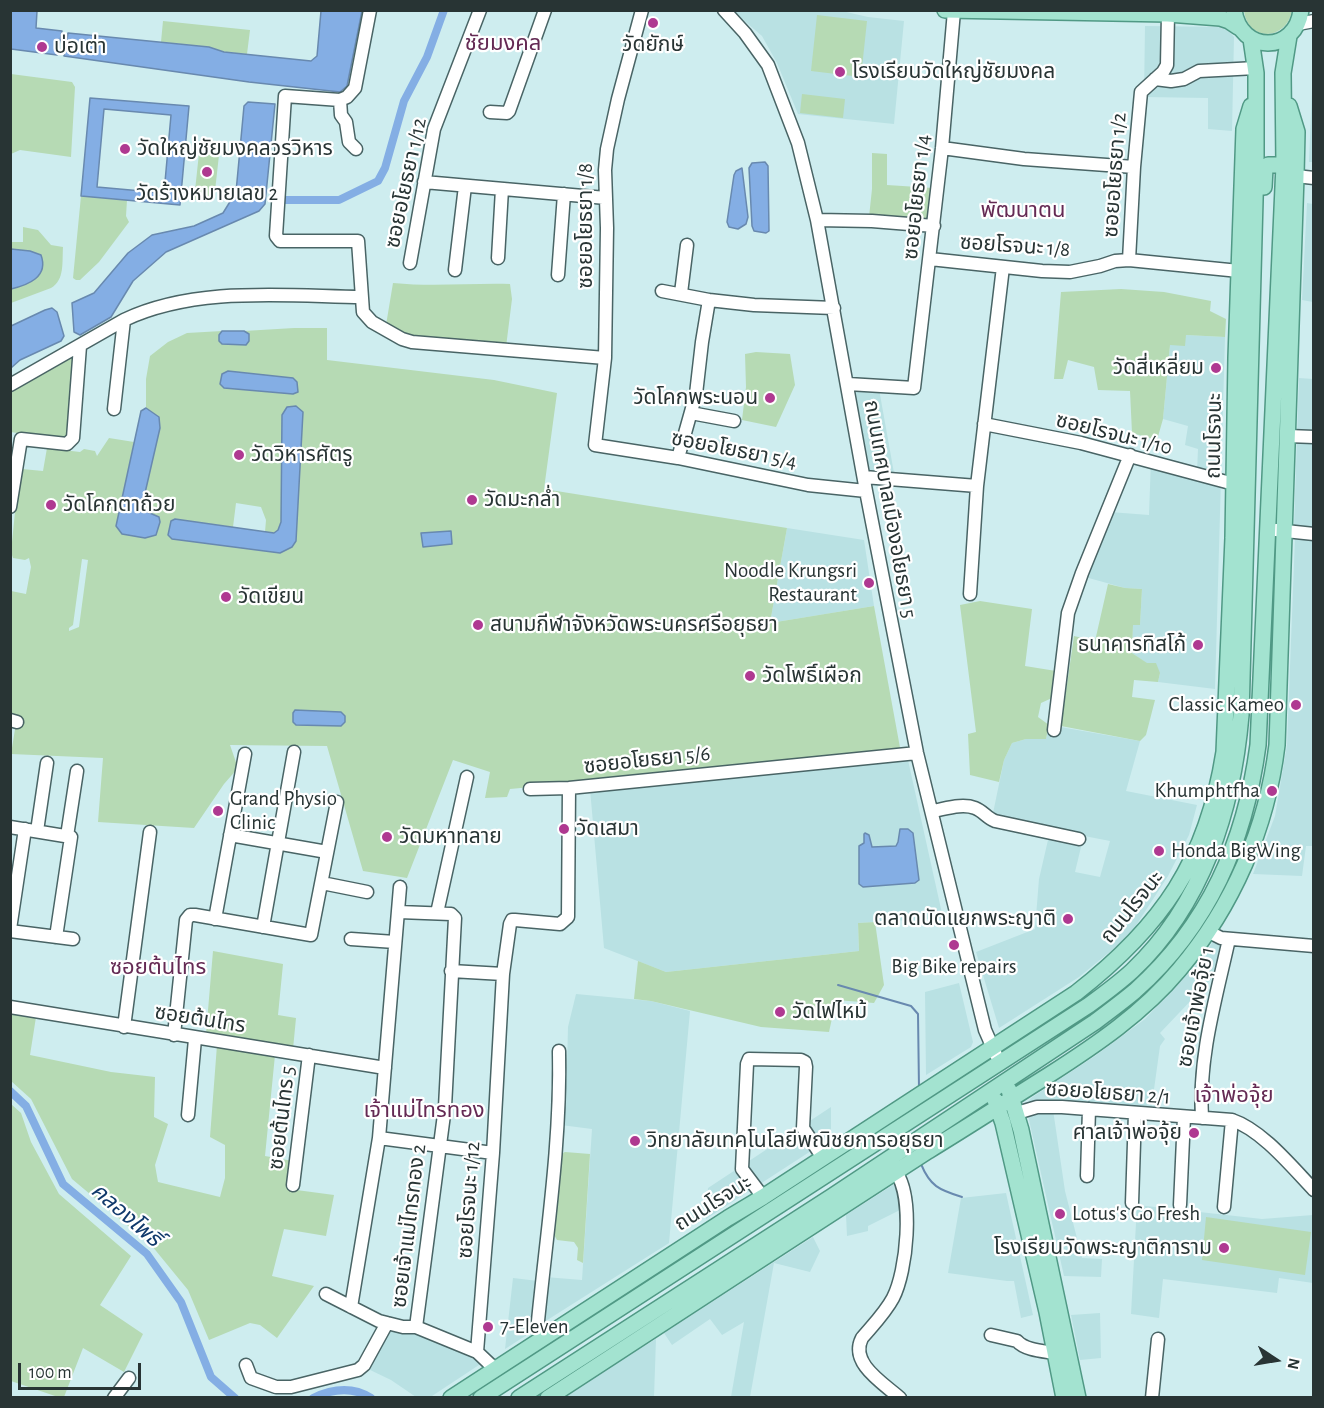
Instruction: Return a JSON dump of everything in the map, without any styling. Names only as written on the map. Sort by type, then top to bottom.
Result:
[{"type":"main road","points":[[945,10],[1168,14],[1220,18],[1238,27],[1251,39],[1266,44],[1274,43],[1300,23]]},
{"type":"main road","points":[[1234,10],[1238,27]]},
{"type":"main road","points":[[548,1398],[928,1133],[1095,1022],[1135,991],[1174,951],[1208,903],[1224,872],[1248,804],[1258,745],[1284,165],[1285,51],[1300,23]]},
{"type":"main road","name":"ถนนโรจนะ","points":[[451,1398],[1076,993],[1109,968],[1125,952],[1174,893],[1199,844],[1215,802],[1224,752],[1245,275],[1256,163],[1256,68],[1251,39]]},
{"type":"main road","points":[[519,1398],[896,1172],[998,1108],[1015,1106],[1145,1005],[1179,971],[1209,932],[1224,907],[1244,866],[1263,815],[1270,786],[1278,729],[1297,132],[1283,89]]},
{"type":"main road","points":[[1245,275],[1260,247],[1265,168],[1272,164],[1284,165]]},
{"type":"main road","name":"ถนนโรจนะ","points":[[481,1398],[1089,1005],[1133,970],[1177,916],[1198,883],[1222,824],[1238,756],[1246,503],[1243,351]]},
{"type":"main road","points":[[1246,503],[1268,504]]},
{"type":"main road","points":[[992,1066],[1006,1083],[1015,1106],[1078,1398]]},
{"type":"main road","points":[[992,1066],[992,1092],[998,1108],[1047,1312],[1064,1398]]},
{"type":"main road","points":[[728,1218],[737,1232]]},
{"type":"street","points":[[370,10],[355,88],[348,97],[340,100],[285,96],[276,236],[280,241],[358,241],[363,312],[366,317],[402,339],[412,342],[604,358]]},
{"type":"street","name":"ซอยอโยธยา 1/12","points":[[410,263],[434,129],[480,10]]},
{"type":"street","points":[[490,112],[507,114],[509,111],[545,10]]},
{"type":"street","name":"ซอยอโยธยา 1/8","points":[[595,445],[604,358],[607,149],[642,10]]},
{"type":"street","name":"ถนนเทศบาลเมืองอโยธยา 5","points":[[724,10],[759,51],[776,83],[798,143],[817,220],[866,491],[917,753],[992,1066]]},
{"type":"street","name":"ซอยอโยธยา 1/4","points":[[848,384],[914,388],[934,226],[954,11]]},
{"type":"street","points":[[1155,79],[1167,65],[1168,14]]},
{"type":"street","points":[[1155,79],[1171,81],[1184,79],[1199,71],[1256,68]]},
{"type":"street","name":"ซอยอโยธยา 1/2","points":[[1129,260],[1141,92],[1155,79]]},
{"type":"street","points":[[340,100],[341,115],[346,122],[349,142],[356,149]]},
{"type":"street","points":[[942,148],[1024,159],[1134,167]]},
{"type":"street","points":[[1296,176],[1314,178]]},
{"type":"street","points":[[424,182],[606,198]]},
{"type":"street","points":[[455,270],[465,186]]},
{"type":"street","points":[[498,258],[502,189]]},
{"type":"street","points":[[558,275],[564,194]]},
{"type":"street","points":[[817,220],[872,221],[934,226]]},
{"type":"street","points":[[681,293],[687,245]]},
{"type":"street","name":"ซอยโรจนะ 1/8","points":[[930,259],[1070,272],[1115,261],[1129,260],[1245,275]]},
{"type":"street","points":[[970,594],[984,424],[1003,267]]},
{"type":"street","points":[[662,291],[709,300],[771,307],[834,308]]},
{"type":"street","points":[[10,385],[147,309],[196,300],[247,296],[362,297]]},
{"type":"street","points":[[678,459],[696,393],[709,300]]},
{"type":"street","points":[[114,409],[124,320]]},
{"type":"street","points":[[10,507],[21,439],[67,444],[73,438],[80,346]]},
{"type":"street","points":[[691,413],[734,421]]},
{"type":"street","name":"ซอยโรจนะ 1/10","points":[[984,424],[1130,455],[1234,484]]},
{"type":"street","points":[[1288,436],[1314,437]]},
{"type":"street","name":"ซอยอโยธยา 5/4","points":[[595,445],[807,485],[866,491]]},
{"type":"street","points":[[1054,730],[1068,613],[1130,455]]},
{"type":"street","points":[[864,477],[978,486]]},
{"type":"street","points":[[1267,530],[1314,534]]},
{"type":"street","points":[[263,927],[294,752]]},
{"type":"street","name":"ซอยอโยธยา 5/6","points":[[512,920],[561,924],[568,917],[569,788],[917,753]]},
{"type":"street","points":[[215,919],[244,754]]},
{"type":"street","points":[[47,763],[10,930],[73,939]]},
{"type":"street","points":[[67,836],[77,771]]},
{"type":"street","points":[[399,912],[437,914],[467,777]]},
{"type":"street","points":[[530,789],[569,788]]},
{"type":"street","points":[[174,1035],[186,920],[190,915],[195,915],[311,935],[337,802]]},
{"type":"street","points":[[932,811],[966,806],[978,809],[987,818],[995,821],[1079,839]]},
{"type":"street","points":[[10,827],[70,836],[72,839],[56,937]]},
{"type":"street","points":[[124,1027],[150,832]]},
{"type":"street","points":[[230,835],[327,852]]},
{"type":"street","points":[[322,883],[367,892]]},
{"type":"street","points":[[351,1307],[379,1137],[400,887]]},
{"type":"street","name":"ซอยเจ้าแม่ไทรทอง 2","points":[[416,1327],[447,1084],[454,915],[437,914]]},
{"type":"street","name":"ซอยโรจนะ 1/12","points":[[477,1352],[493,1153],[503,974],[512,920]]},
{"type":"street","points":[[1209,932],[1221,938],[1314,946]]},
{"type":"street","points":[[351,939],[395,942]]},
{"type":"street","name":"ซอยเจ้าพ่อจุ้ย 1","points":[[1202,1118],[1200,1097],[1204,1055],[1229,939]]},
{"type":"street","points":[[451,971],[503,974]]},
{"type":"street","name":"ซอยต้นไทร","points":[[10,1007],[195,1039],[384,1068]]},
{"type":"street","points":[[188,1116],[195,1039]]},
{"type":"street","points":[[543,1337],[538,1321],[553,1162],[559,1051]]},
{"type":"street","name":"ซอยต้นไทร 5","points":[[292,1185],[309,1055]]},
{"type":"street","points":[[763,1197],[742,1169],[749,1059],[805,1062],[803,1128],[823,1158]]},
{"type":"street","name":"ซอยอโยธยา 2/1","points":[[1015,1106],[1232,1120],[1248,1127],[1283,1157],[1314,1190]]},
{"type":"street","points":[[1087,1176],[1089,1109]]},
{"type":"street","points":[[1132,1203],[1135,1113]]},
{"type":"street","points":[[1180,1205],[1184,1117]]},
{"type":"street","points":[[1224,1207],[1232,1120]]},
{"type":"street","points":[[379,1137],[493,1153]]},
{"type":"street","points":[[896,1172],[904,1189],[907,1209],[906,1236],[899,1279],[890,1302],[862,1338],[858,1354],[871,1372],[900,1398]]},
{"type":"street","points":[[326,1294],[387,1323],[416,1327],[477,1352],[495,1369]]},
{"type":"street","points":[[246,1365],[251,1378],[276,1387],[291,1387],[348,1373],[364,1365],[387,1323]]},
{"type":"street","points":[[991,1335],[1017,1341],[1029,1348],[1054,1353]]},
{"type":"street","points":[[1152,1398],[1158,1338]]},
{"type":"street","points":[[114,1398],[129,1378]]},
{"type":"shaded area","name":"โรงเรียนวัดใหญ่ชัยมงคล","points":[[733,11],[842,11],[904,21],[894,124],[798,114],[777,63],[762,36]]},
{"type":"shaded area","points":[[1145,26],[1225,27],[1234,37],[1232,131],[1208,129],[1208,98],[1144,97]]},
{"type":"shaded area","points":[[1313,63],[1314,162],[1309,162]]},
{"type":"shaded area","points":[[1307,203],[1313,204],[1313,302],[1302,300]]},
{"type":"shaded area","points":[[1186,335],[1225,337],[1215,689],[1158,682],[1160,673],[1132,653],[1133,625],[1140,625],[1142,589],[1125,588],[1085,577],[1110,512],[1149,515],[1151,459],[1197,472],[1198,449],[1185,445],[1188,426],[1163,419],[1170,345]]},
{"type":"shaded area","points":[[1299,378],[1313,379],[1313,528],[1294,527]]},
{"type":"shaded area","points":[[855,388],[879,389],[894,473],[870,473]]},
{"type":"shaded area","points":[[787,528],[864,540],[874,606],[770,623]]},
{"type":"shaded area","points":[[1295,537],[1313,539],[1313,846],[1306,846],[1302,876],[1253,874],[1275,816],[1287,745]]},
{"type":"shaded area","points":[[1049,725],[1140,741],[1126,791],[1197,805],[1189,835],[1168,876],[1135,927],[1117,946],[1079,977],[999,1028],[976,952],[1035,929],[1039,879],[1048,840],[1081,847],[1075,872],[1100,877],[1110,841],[992,818],[1004,760],[1012,743],[1026,739],[1046,739]]},
{"type":"shaded area","points":[[908,760],[943,918],[858,923],[859,951],[666,972],[604,948],[590,789]]},
{"type":"shaded area","points":[[1216,937],[1226,942],[1217,973],[1160,1033],[1165,1039],[1160,1046],[1151,1111],[1052,1103],[1065,1191],[1082,1258],[1102,1259],[1101,1277],[1064,1276],[1027,1104],[1031,1098],[1095,1056],[1145,1019],[1200,961]]},
{"type":"shaded area","points":[[959,983],[973,1042],[971,1047],[926,1075],[925,992]]},
{"type":"shaded area","name":"วิทยาลัยเทคโนโลยีพณิชยการอยุธยา","points":[[576,994],[651,1001],[690,1011],[669,1243],[541,1324],[545,1277],[582,1280],[592,1129],[561,1125],[566,1106],[568,1027]]},
{"type":"shaded area","points":[[831,1107],[831,1138],[706,1219],[708,1188]]},
{"type":"shaded area","points":[[896,1183],[902,1209],[868,1226],[868,1231],[847,1236],[846,1215]]},
{"type":"shaded area","points":[[1006,1193],[1033,1315],[1021,1318],[1014,1281],[948,1273],[961,1198]]},
{"type":"shaded area","name":"โรงเรียนวัดพระญาติการาม","points":[[1137,1205],[1262,1219],[1313,1215],[1313,1283],[1279,1278],[1277,1293],[1163,1279],[1159,1318],[1131,1314]]},
{"type":"shaded area","points":[[813,1237],[820,1251],[810,1272],[774,1263],[750,1397],[731,1397],[744,1322],[722,1335],[710,1319],[672,1345],[664,1333]]},
{"type":"shaded area","points":[[513,1278],[538,1281],[533,1331],[505,1349]]},
{"type":"shaded area","points":[[1100,1313],[1101,1358],[1080,1360],[1071,1315]]},
{"type":"shaded area","points":[[390,1327],[414,1331],[482,1363],[429,1398],[416,1397],[391,1380],[366,1368]]},
{"type":"shaded area","points":[[656,1339],[654,1397],[562,1398],[600,1373]]},
{"type":"green space","points":[[1292,10],[1283,28],[1267,34],[1259,33],[1252,28],[1244,11]]},
{"type":"green space","points":[[817,15],[867,21],[861,77],[811,71]]},
{"type":"green space","points":[[163,21],[250,30],[247,54],[161,42]]},
{"type":"green space","points":[[11,74],[72,82],[75,87],[71,157],[20,150],[11,154]]},
{"type":"green space","points":[[802,94],[845,99],[843,118],[800,113]]},
{"type":"green space","points":[[199,153],[219,155],[214,200],[194,200]]},
{"type":"green space","points":[[872,153],[887,154],[887,185],[933,188],[929,220],[869,217]]},
{"type":"green space","points":[[81,196],[127,200],[126,216],[129,222],[99,262],[80,280],[76,280],[73,278]]},
{"type":"green space","points":[[23,227],[38,230],[51,245],[63,247],[62,270],[59,280],[51,288],[11,303],[10,289],[35,279],[43,263],[41,255],[11,249],[11,242],[23,242]]},
{"type":"green space","points":[[393,283],[510,284],[512,299],[506,347],[413,338],[386,325]]},
{"type":"green space","points":[[1121,289],[1164,292],[1211,301],[1210,311],[1226,319],[1225,337],[1186,335],[1185,346],[1170,345],[1163,419],[1157,440],[1132,433],[1130,391],[1098,390],[1094,367],[1068,360],[1063,379],[1054,379],[1061,292]]},
{"type":"green space","name":"สนามกีฬาจังหวัดพระนครศรีอยุธยา","points":[[327,328],[327,360],[494,380],[557,393],[544,489],[787,528],[770,623],[874,606],[901,753],[510,789],[507,797],[485,798],[490,772],[453,760],[407,878],[363,871],[327,746],[230,745],[238,768],[224,784],[194,828],[98,822],[103,758],[11,754],[17,717],[11,715],[11,591],[26,594],[31,567],[29,558],[25,560],[13,558],[11,552],[19,472],[22,469],[43,471],[47,448],[80,452],[84,449],[95,451],[97,456],[109,438],[134,442],[116,526],[145,511],[142,506],[160,428],[158,417],[146,408],[146,379],[150,356],[168,342],[187,333],[222,331],[219,335],[249,334],[244,331]],"holes":[[[228,371],[292,378],[297,382],[293,394],[224,388]],[[236,503],[261,507],[266,520],[265,532],[274,533],[281,522],[292,547],[280,553],[172,539],[175,519],[233,527]],[[82,559],[88,560],[79,627],[69,631],[73,625]]]},
{"type":"green space","points":[[75,352],[69,437],[63,441],[11,432],[11,390]]},
{"type":"green space","points":[[756,352],[790,354],[795,385],[776,427],[742,420],[746,387],[745,354]]},
{"type":"green space","points":[[1108,584],[1142,589],[1140,625],[1133,625],[1132,653],[1147,663],[1156,663],[1160,673],[1158,682],[1134,680],[1132,697],[1155,700],[1146,735],[1140,741],[1061,726],[1074,636],[1095,641]]},
{"type":"green space","points":[[980,601],[1032,609],[1025,666],[1056,671],[1052,698],[1041,703],[1038,717],[1049,725],[1046,739],[1026,739],[1012,743],[1004,760],[999,782],[970,775],[968,734],[976,732],[960,605]]},
{"type":"green space","points":[[875,922],[884,985],[874,1003],[836,1000],[829,1032],[761,1027],[634,999],[638,961],[666,972],[859,951],[858,923]]},
{"type":"green space","points":[[213,951],[283,964],[278,1015],[296,1018],[293,1049],[206,1034]]},
{"type":"green space","points":[[11,1011],[36,1017],[30,1055],[111,1072],[155,1077],[154,1117],[168,1124],[155,1165],[158,1182],[220,1197],[225,1178],[225,1145],[210,1137],[217,1045],[275,1055],[265,1156],[293,1161],[289,1189],[334,1195],[326,1236],[284,1229],[272,1276],[314,1286],[277,1338],[260,1325],[250,1323],[209,1340],[188,1290],[152,1246],[72,1179],[31,1099],[11,1081]]},
{"type":"green space","points":[[11,1104],[21,1113],[31,1142],[59,1194],[131,1256],[100,1305],[143,1334],[124,1372],[83,1348],[64,1397],[11,1381]]},
{"type":"green space","points":[[565,1152],[590,1154],[583,1263],[577,1260],[578,1248],[574,1242],[557,1240],[553,1233],[559,1155]]},
{"type":"green space","points":[[1206,1217],[1311,1232],[1305,1275],[1202,1260]]},
{"type":"water","points":[[11,10],[37,11],[36,28],[62,31],[57,55],[11,49]]},
{"type":"water","points":[[321,11],[362,11],[347,86],[340,92],[249,82],[64,56],[68,33],[209,47],[224,52],[311,61],[317,56]]},
{"type":"water","points":[[90,98],[189,106],[180,205],[81,196]],"holes":[[[104,109],[171,115],[164,193],[97,187]]]},
{"type":"water","points":[[248,102],[275,104],[265,204],[259,211],[166,252],[133,281],[111,317],[80,335],[74,332],[72,303],[94,293],[128,253],[152,235],[194,226],[223,213],[236,192],[244,106]]},
{"type":"water","points":[[765,162],[768,166],[769,231],[766,233],[754,231],[752,226],[749,168],[752,163]]},
{"type":"water","points":[[742,168],[748,217],[746,224],[738,229],[729,227],[727,222],[734,175]]},
{"type":"water","points":[[11,249],[41,255],[43,263],[40,274],[35,279],[11,289]]},
{"type":"water","points":[[52,308],[57,312],[64,336],[61,341],[20,360],[11,368],[11,326]]},
{"type":"water","points":[[222,331],[244,331],[249,334],[249,341],[246,345],[222,344],[219,341],[219,335]]},
{"type":"water","points":[[228,371],[293,378],[297,382],[298,392],[293,394],[224,388],[220,384],[222,374]]},
{"type":"water","points":[[296,406],[303,412],[296,541],[292,547],[280,553],[172,539],[168,535],[171,521],[175,519],[274,533],[278,530],[281,522],[282,415],[287,407]]},
{"type":"water","points":[[146,408],[159,417],[160,428],[142,506],[145,511],[159,517],[160,522],[156,535],[145,538],[122,534],[116,526],[141,411]]},
{"type":"water","points":[[451,531],[452,544],[423,547],[421,533]]},
{"type":"water","points":[[295,710],[341,712],[345,716],[345,722],[341,726],[296,725],[293,722]]},
{"type":"water","points":[[900,829],[908,829],[913,833],[919,880],[915,883],[863,887],[859,884],[859,846],[864,843],[864,834],[869,835],[872,847],[896,846]]},
{"type":"waterway","points":[[285,200],[339,200],[378,181],[385,168],[404,101],[427,57],[444,10]]},
{"type":"waterway","points":[[838,985],[911,1006],[918,1014],[919,1089]]},
{"type":"waterway","name":"คลองโพธิ์","points":[[10,1091],[26,1106],[63,1184],[147,1254],[181,1302],[211,1377],[235,1398]]},
{"type":"waterway","points":[[921,1164],[936,1186],[962,1197]]},
{"type":"waterway","name":"คลองโพธิ์","points":[[313,1398],[342,1390],[357,1392],[371,1398]]},
{"type":"place","name":"วัดยักษ์","points":[[653,23]]},
{"type":"place","name":"บ่อเต่า","points":[[42,47]]},
{"type":"place","name":"โรงเรียนวัดใหญ่ชัยมงคล","points":[[840,72]]},
{"type":"place","name":"วัดใหญ่ชัยมงคลวรวิหาร","points":[[125,149]]},
{"type":"place","name":"วัดร้างหมายเลข 2","points":[[207,172]]},
{"type":"place","name":"วัดสี่เหลี่ยม","points":[[1216,368]]},
{"type":"place","name":"วัดโคกพระนอน","points":[[770,398]]},
{"type":"place","name":"วัดวิหารศัตรู","points":[[239,455]]},
{"type":"place","name":"วัดมะกล่ำ","points":[[472,500]]},
{"type":"place","name":"วัดโคกตาถ้วย","points":[[51,505]]},
{"type":"place","name":"Noodle Krungsri Restaurant","points":[[869,583]]},
{"type":"place","name":"วัดเขียน","points":[[226,597]]},
{"type":"place","name":"สนามกีฬาจังหวัดพระนครศรีอยุธยา","points":[[478,625]]},
{"type":"place","name":"ธนาคารทิสโก้","points":[[1198,645]]},
{"type":"place","name":"วัดโพธิ์เผือก","points":[[750,676]]},
{"type":"place","name":"Classic Kameo","points":[[1296,705]]},
{"type":"place","name":"Khumphtfha","points":[[1272,791]]},
{"type":"place","name":"Grand Physio Clinic","points":[[218,811]]},
{"type":"place","name":"วัดเสมา","points":[[564,829]]},
{"type":"place","name":"วัดมหาทลาย","points":[[387,837]]},
{"type":"place","name":"Honda BigWing","points":[[1159,851]]},
{"type":"place","name":"ตลาดนัดแยกพระญาติ","points":[[1068,919]]},
{"type":"place","name":"Big Bike repairs","points":[[954,945]]},
{"type":"place","name":"วัดไฟไหม้","points":[[780,1012]]},
{"type":"place","name":"ศาลเจ้าพ่อจุ้ย","points":[[1194,1133]]},
{"type":"place","name":"วิทยาลัยเทคโนโลยีพณิชยการอยุธยา","points":[[635,1141]]},
{"type":"place","name":"Lotus's Go Fresh","points":[[1060,1214]]},
{"type":"place","name":"โรงเรียนวัดพระญาติการาม","points":[[1224,1248]]},
{"type":"place","name":"7-Eleven","points":[[488,1327]]},
{"type":"district","name":"ชัยมงคล","points":[[503,43]]},
{"type":"district","name":"พัฒนาตน","points":[[1023,210]]},
{"type":"district","name":"ซอยต้นไทร","points":[[158,967]]},
{"type":"district","name":"เจ้าพ่อจุ้ย","points":[[1234,1095]]},
{"type":"district","name":"เจ้าแม่ไทรทอง","points":[[424,1110]]}]
